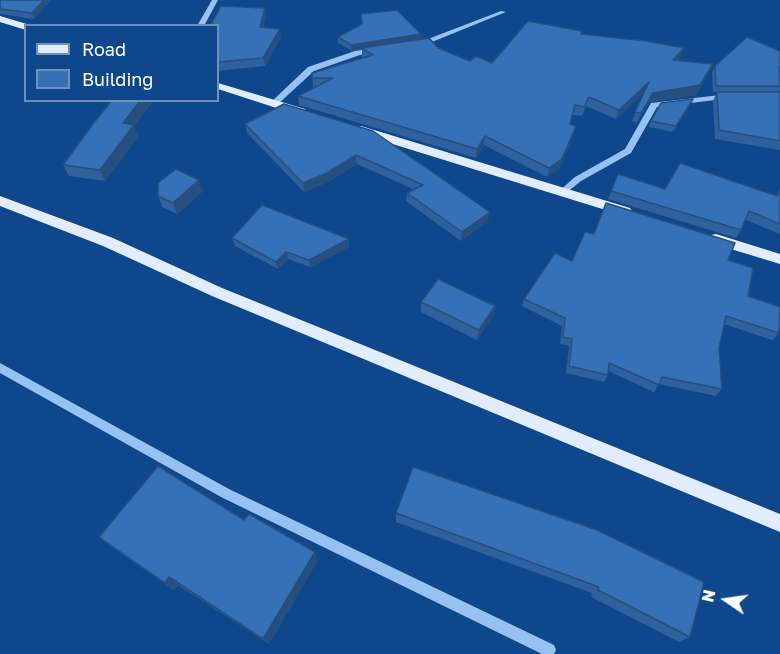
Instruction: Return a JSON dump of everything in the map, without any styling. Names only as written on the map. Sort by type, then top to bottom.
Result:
[{"type":"main road","points":[[0,19],[24,26]]},
{"type":"main road","points":[[219,86],[316,117]]},
{"type":"main road","points":[[350,127],[638,215]]},
{"type":"main road","points":[[0,201],[108,242],[228,296],[780,523]]},
{"type":"main road","points":[[704,236],[780,259]]},
{"type":"street","points":[[201,24],[215,0]]},
{"type":"street","points":[[405,45],[423,44],[503,12]]},
{"type":"street","points":[[274,103],[310,69],[358,53],[382,49]]},
{"type":"street","points":[[562,192],[578,179],[628,151],[654,105],[717,96],[738,96]]},
{"type":"street","points":[[0,368],[225,493],[549,650]]},
{"type":"building","points":[[0,0],[44,0],[32,13],[0,9]]},
{"type":"building","points":[[221,6],[265,8],[260,27],[280,29],[263,58],[219,62],[219,24],[211,24]]},
{"type":"building","points":[[397,10],[421,34],[351,45],[338,37],[362,24],[361,14]]},
{"type":"building","points":[[528,21],[582,31],[581,34],[646,41],[684,48],[673,60],[713,64],[700,85],[653,93],[641,113],[635,112],[649,82],[619,110],[589,97],[584,107],[575,105],[570,124],[576,126],[562,159],[549,168],[485,136],[477,149],[298,96],[333,78],[312,78],[312,73],[373,55],[362,48],[429,38],[438,48],[470,61],[476,56],[492,63]]},
{"type":"building","points":[[747,37],[780,51],[780,86],[716,86],[715,66]]},
{"type":"building","points":[[717,92],[780,92],[780,141],[719,130]]},
{"type":"building","points":[[693,99],[676,126],[651,121],[661,103]]},
{"type":"building","points":[[110,102],[139,102],[123,123],[134,125],[100,170],[63,165]]},
{"type":"building","points":[[284,104],[373,131],[490,212],[462,232],[407,193],[423,185],[356,155],[327,173],[303,183],[245,124]]},
{"type":"building","points":[[680,163],[777,196],[780,191],[780,224],[749,211],[741,230],[611,191],[618,174],[665,189]]},
{"type":"building","points":[[176,169],[199,180],[173,203],[158,196],[158,183]]},
{"type":"building","points":[[606,203],[735,243],[728,260],[753,268],[748,296],[780,307],[779,333],[726,316],[719,348],[722,389],[662,377],[659,385],[609,363],[608,375],[569,366],[572,339],[563,337],[565,318],[524,299],[555,253],[572,261],[585,232],[594,234]]},
{"type":"building","points":[[262,205],[349,239],[309,260],[286,252],[276,262],[232,238]]},
{"type":"building","points":[[438,279],[495,306],[479,330],[421,302]]},
{"type":"building","points":[[158,466],[244,520],[249,514],[315,552],[263,639],[169,577],[165,583],[99,537]]},
{"type":"building","points":[[413,467],[597,530],[704,582],[690,637],[598,590],[599,587],[396,513]]}]
